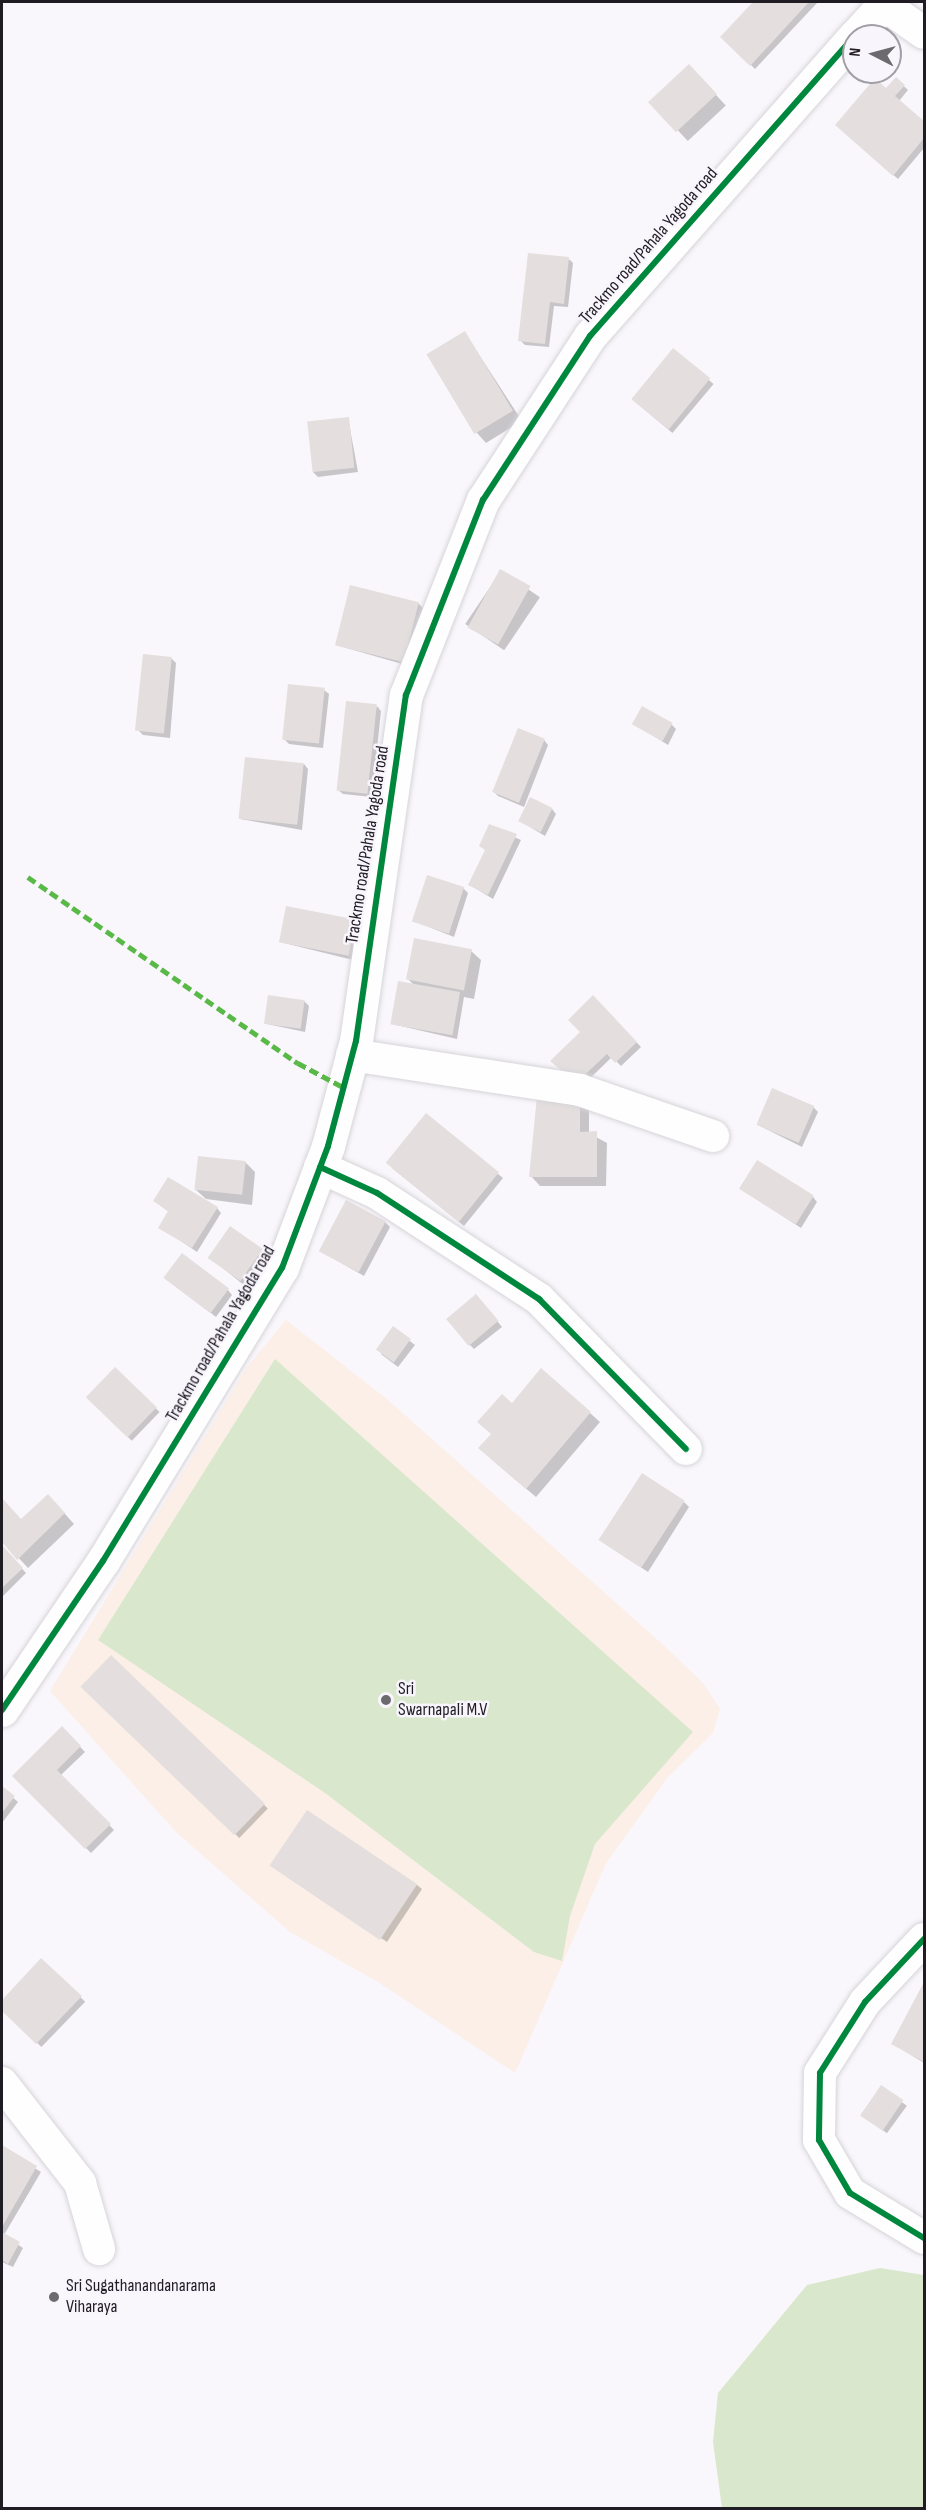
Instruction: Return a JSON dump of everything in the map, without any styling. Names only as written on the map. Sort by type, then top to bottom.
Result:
[{"type":"street","points":[[885,3],[924,33]]},
{"type":"street","name":"Trackmo road/Pahala Yagoda road","points":[[866,24],[885,3]]},
{"type":"street","name":"Trackmo road/Pahala Yagoda road","points":[[2,1710],[104,1561],[282,1268],[320,1167],[352,1055],[406,695],[483,500],[590,336],[842,52]]},
{"type":"street","points":[[352,1055],[580,1090],[713,1136]]},
{"type":"street","points":[[320,1167],[377,1193],[539,1299],[686,1449]]},
{"type":"street","points":[[924,1939],[865,2002],[820,2073],[819,2140],[850,2193],[924,2238]]},
{"type":"street","points":[[2,2083],[80,2183],[99,2249]]},
{"type":"shaded area","name":"Sri Swarnapali M.V","points":[[286,1320],[388,1400],[660,1642],[702,1682],[720,1709],[713,1733],[668,1777],[606,1863],[515,2073],[378,1982],[290,1932],[176,1832],[50,1691],[247,1367]]},
{"type":"green space","name":"Sri Swarnapali M.V","points":[[275,1359],[693,1732],[595,1844],[570,1916],[562,1961],[534,1952],[325,1793],[98,1640]]},
{"type":"green space","points":[[880,2268],[924,2275],[924,2508],[722,2508],[713,2442],[718,2393],[807,2285]]},
{"type":"building","points":[[753,2],[809,2],[750,66],[720,37]]},
{"type":"building","points":[[689,64],[717,94],[676,132],[648,102]]},
{"type":"building","points":[[902,82],[905,85],[895,96],[924,121],[924,138],[893,176],[835,125],[870,84],[882,84],[886,88],[890,84]]},
{"type":"building","points":[[528,253],[569,257],[564,304],[550,302],[545,344],[518,341]]},
{"type":"building","points":[[465,331],[513,411],[474,434],[426,354]]},
{"type":"building","points":[[673,348],[710,378],[669,429],[631,399]]},
{"type":"building","points":[[349,417],[354,468],[313,472],[307,421]]},
{"type":"building","points":[[500,569],[531,586],[498,645],[468,628]]},
{"type":"building","points":[[350,585],[419,602],[404,662],[335,645]]},
{"type":"building","points":[[143,654],[172,657],[164,734],[135,731]]},
{"type":"building","points":[[288,684],[325,688],[319,744],[282,740]]},
{"type":"building","points":[[346,701],[377,704],[367,794],[337,791]]},
{"type":"building","points":[[642,706],[673,723],[662,741],[632,724]]},
{"type":"building","points":[[518,728],[545,739],[519,803],[492,792]]},
{"type":"building","points":[[245,757],[304,763],[297,825],[239,819]]},
{"type":"building","points":[[530,797],[552,808],[541,832],[518,821]]},
{"type":"building","points":[[489,824],[517,834],[488,895],[468,885],[485,850],[479,846]]},
{"type":"building","points":[[427,875],[464,887],[449,934],[412,922]]},
{"type":"building","points":[[286,906],[356,920],[349,956],[279,942]]},
{"type":"building","points":[[414,938],[472,949],[464,990],[406,979]]},
{"type":"building","points":[[398,981],[460,992],[452,1035],[390,1024]]},
{"type":"building","points":[[268,995],[305,1000],[301,1029],[264,1024]]},
{"type":"building","points":[[593,995],[637,1042],[615,1063],[607,1054],[576,1083],[550,1061],[580,1032],[568,1020]]},
{"type":"building","points":[[772,1088],[814,1106],[799,1143],[756,1125]]},
{"type":"building","points":[[580,1095],[580,1132],[597,1131],[597,1177],[529,1177],[537,1096]]},
{"type":"building","points":[[426,1113],[499,1172],[459,1222],[386,1163]]},
{"type":"building","points":[[198,1156],[246,1161],[242,1195],[194,1190]]},
{"type":"building","points":[[757,1160],[814,1196],[796,1224],[739,1189]]},
{"type":"building","points":[[168,1177],[218,1207],[192,1248],[158,1228],[168,1211],[153,1201]]},
{"type":"building","points":[[346,1200],[386,1221],[359,1272],[319,1251]]},
{"type":"building","points":[[230,1226],[263,1249],[240,1281],[208,1258]]},
{"type":"building","points":[[182,1253],[229,1289],[210,1313],[163,1278]]},
{"type":"building","points":[[476,1294],[498,1321],[469,1346],[446,1319]]},
{"type":"building","points":[[393,1326],[411,1339],[394,1362],[376,1349]]},
{"type":"building","points":[[115,1367],[157,1407],[128,1438],[86,1397]]},
{"type":"building","points":[[541,1368],[591,1412],[526,1489],[478,1448],[491,1434],[477,1422],[502,1394],[512,1403]]},
{"type":"building","points":[[642,1473],[685,1501],[641,1568],[598,1540]]},
{"type":"building","points":[[48,1494],[65,1513],[17,1560],[2,1542],[2,1498],[21,1519]]},
{"type":"building","points":[[2,1545],[23,1568],[2,1588]]},
{"type":"building","points":[[111,1655],[265,1804],[234,1835],[80,1687]]},
{"type":"building","points":[[62,1726],[81,1746],[57,1770],[111,1824],[85,1849],[12,1776]]},
{"type":"building","points":[[2,1786],[15,1796],[2,1813]]},
{"type":"building","points":[[307,1810],[417,1884],[380,1940],[270,1866]]},
{"type":"building","points":[[41,1958],[82,1996],[36,2044],[2,2011],[2,2000]]},
{"type":"building","points":[[924,1982],[924,2062],[891,2044]]},
{"type":"building","points":[[881,2085],[903,2100],[883,2131],[860,2116]]},
{"type":"building","points":[[2,2145],[37,2166],[2,2227]]},
{"type":"building","points":[[2,2232],[20,2242],[8,2264],[2,2260]]},
{"type":"marked path","points":[[28,877],[298,1063],[343,1087]]},
{"type":"cycle path","points":[[2,1710],[103,1561],[282,1268],[328,1146],[356,1041],[406,695],[483,500],[590,336],[842,51]]},
{"type":"cycle path","points":[[320,1167],[377,1193],[539,1299],[686,1449]]},
{"type":"cycle path","points":[[924,1939],[865,2002],[820,2073],[819,2140],[850,2193],[924,2238]]},
{"type":"place","name":"Sri Swarnapali M.V","points":[[386,1700]]},
{"type":"place","name":"Sri Sugathanandanarama Viharaya","points":[[54,2297]]}]
